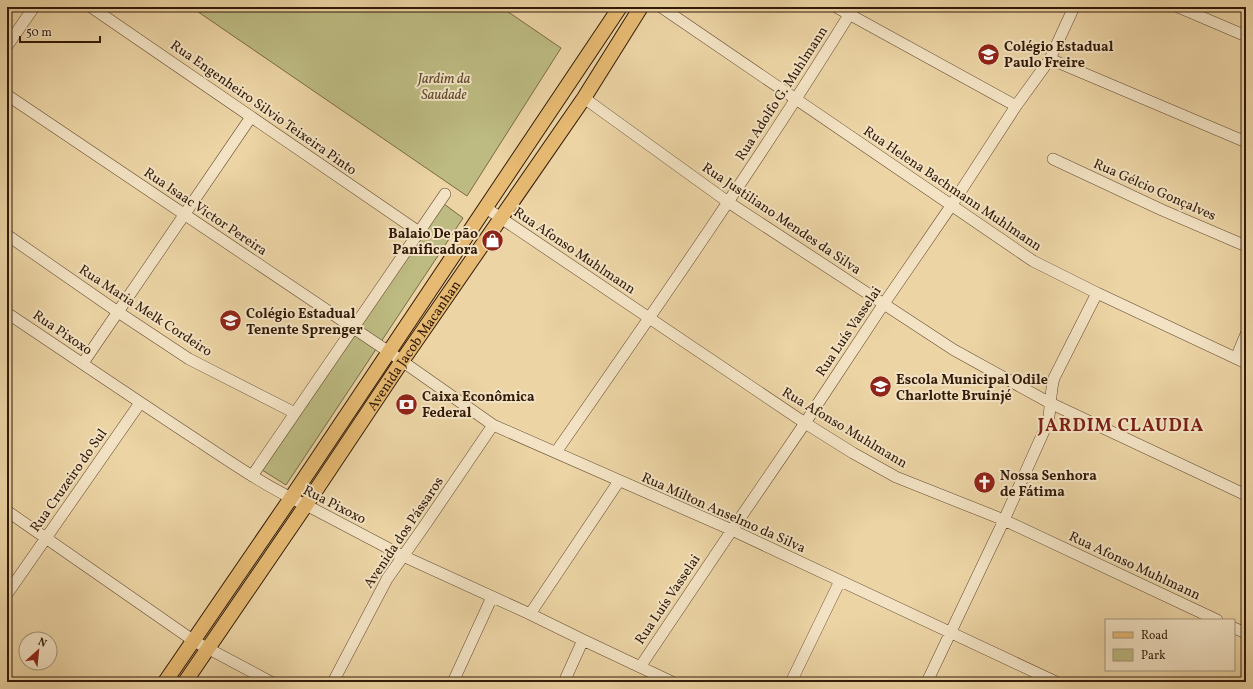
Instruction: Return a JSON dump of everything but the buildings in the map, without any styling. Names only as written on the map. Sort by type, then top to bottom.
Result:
[{"type":"main road","name":"Avenida Jacob Macanhan","points":[[165,682],[291,498],[620,7]]},
{"type":"main road","name":"Avenida Jacob Macanhan","points":[[185,682],[402,361],[584,98],[641,7]]},
{"type":"street","points":[[7,46],[34,7]]},
{"type":"street","name":"Rua Engenheiro Silvio Teixeira Pinto","points":[[91,7],[419,232]]},
{"type":"street","name":"Rua Helena Bachmann Muhlmann","points":[[661,7],[1033,262],[1241,360]]},
{"type":"street","points":[[836,7],[852,11],[1016,106]]},
{"type":"street","name":"Rua Luís Vasselai","points":[[640,667],[805,423],[883,304],[951,206],[1016,106],[1050,59],[1074,7]]},
{"type":"street","points":[[1178,7],[1246,36]]},
{"type":"street","name":"Rua Adolfo G. Muhlmann","points":[[556,452],[728,202],[852,11]]},
{"type":"street","points":[[1050,59],[1246,142]]},
{"type":"street","name":"Rua Isaac Victor Pereira","points":[[7,95],[389,352]]},
{"type":"street","name":"Rua Justiliano Mendes da Silva","points":[[584,98],[728,202],[954,350],[1050,403],[1246,495]]},
{"type":"street","points":[[83,363],[251,117]]},
{"type":"street","name":"Rua Gélcio Gonçalves","points":[[1053,159],[1162,210],[1246,246]]},
{"type":"street","points":[[252,476],[444,194]]},
{"type":"street","name":"Rua Afonso Muhlmann","points":[[486,208],[805,423],[853,453],[896,477],[1004,520],[1215,619]]},
{"type":"street","name":"Rua Maria Melk Cordeiro","points":[[7,236],[189,359],[295,413]]},
{"type":"street","points":[[927,682],[1004,520],[1048,422],[1054,378],[1097,293]]},
{"type":"street","name":"Rua Pixoxo","points":[[7,313],[140,403],[252,476],[291,498],[403,556],[530,614],[672,682]]},
{"type":"street","points":[[1241,360],[1246,334]]},
{"type":"street","name":"Rua Milton Anselmo da Silva","points":[[389,352],[493,425],[732,530],[1056,682]]},
{"type":"street","name":"Rua Cruzeiro do Sul","points":[[7,594],[140,403]]},
{"type":"street","name":"Avenida dos Pássaros","points":[[333,682],[387,579],[493,425]]},
{"type":"street","points":[[530,614],[619,481]]},
{"type":"street","points":[[7,511],[194,641],[271,682]]},
{"type":"street","points":[[791,682],[840,581]]},
{"type":"street","points":[[453,682],[492,597]]},
{"type":"street","points":[[1235,628],[1246,633]]},
{"type":"street","points":[[564,682],[583,640]]},
{"type":"green space","name":"Jardim da Saudade","points":[[191,7],[501,7],[561,48],[467,196]]},
{"type":"green space","points":[[444,204],[463,218],[286,485],[262,470]]},
{"type":"place","name":"Colégio Estadual Paulo Freire","points":[[988,54]]},
{"type":"place","name":"Balaio De pão Panificadora","points":[[493,241]]},
{"type":"place","name":"Colégio Estadual Tenente Sprenger","points":[[230,321]]},
{"type":"place","name":"Escola Municipal Odile Charlotte Bruinjé","points":[[880,387]]},
{"type":"place","name":"Caixa Econômica Federal","points":[[407,404]]},
{"type":"place","name":"Nossa Senhora de Fátima","points":[[984,483]]},
{"type":"district","name":"JARDIM CLAUDIA","points":[[1121,425]]}]
